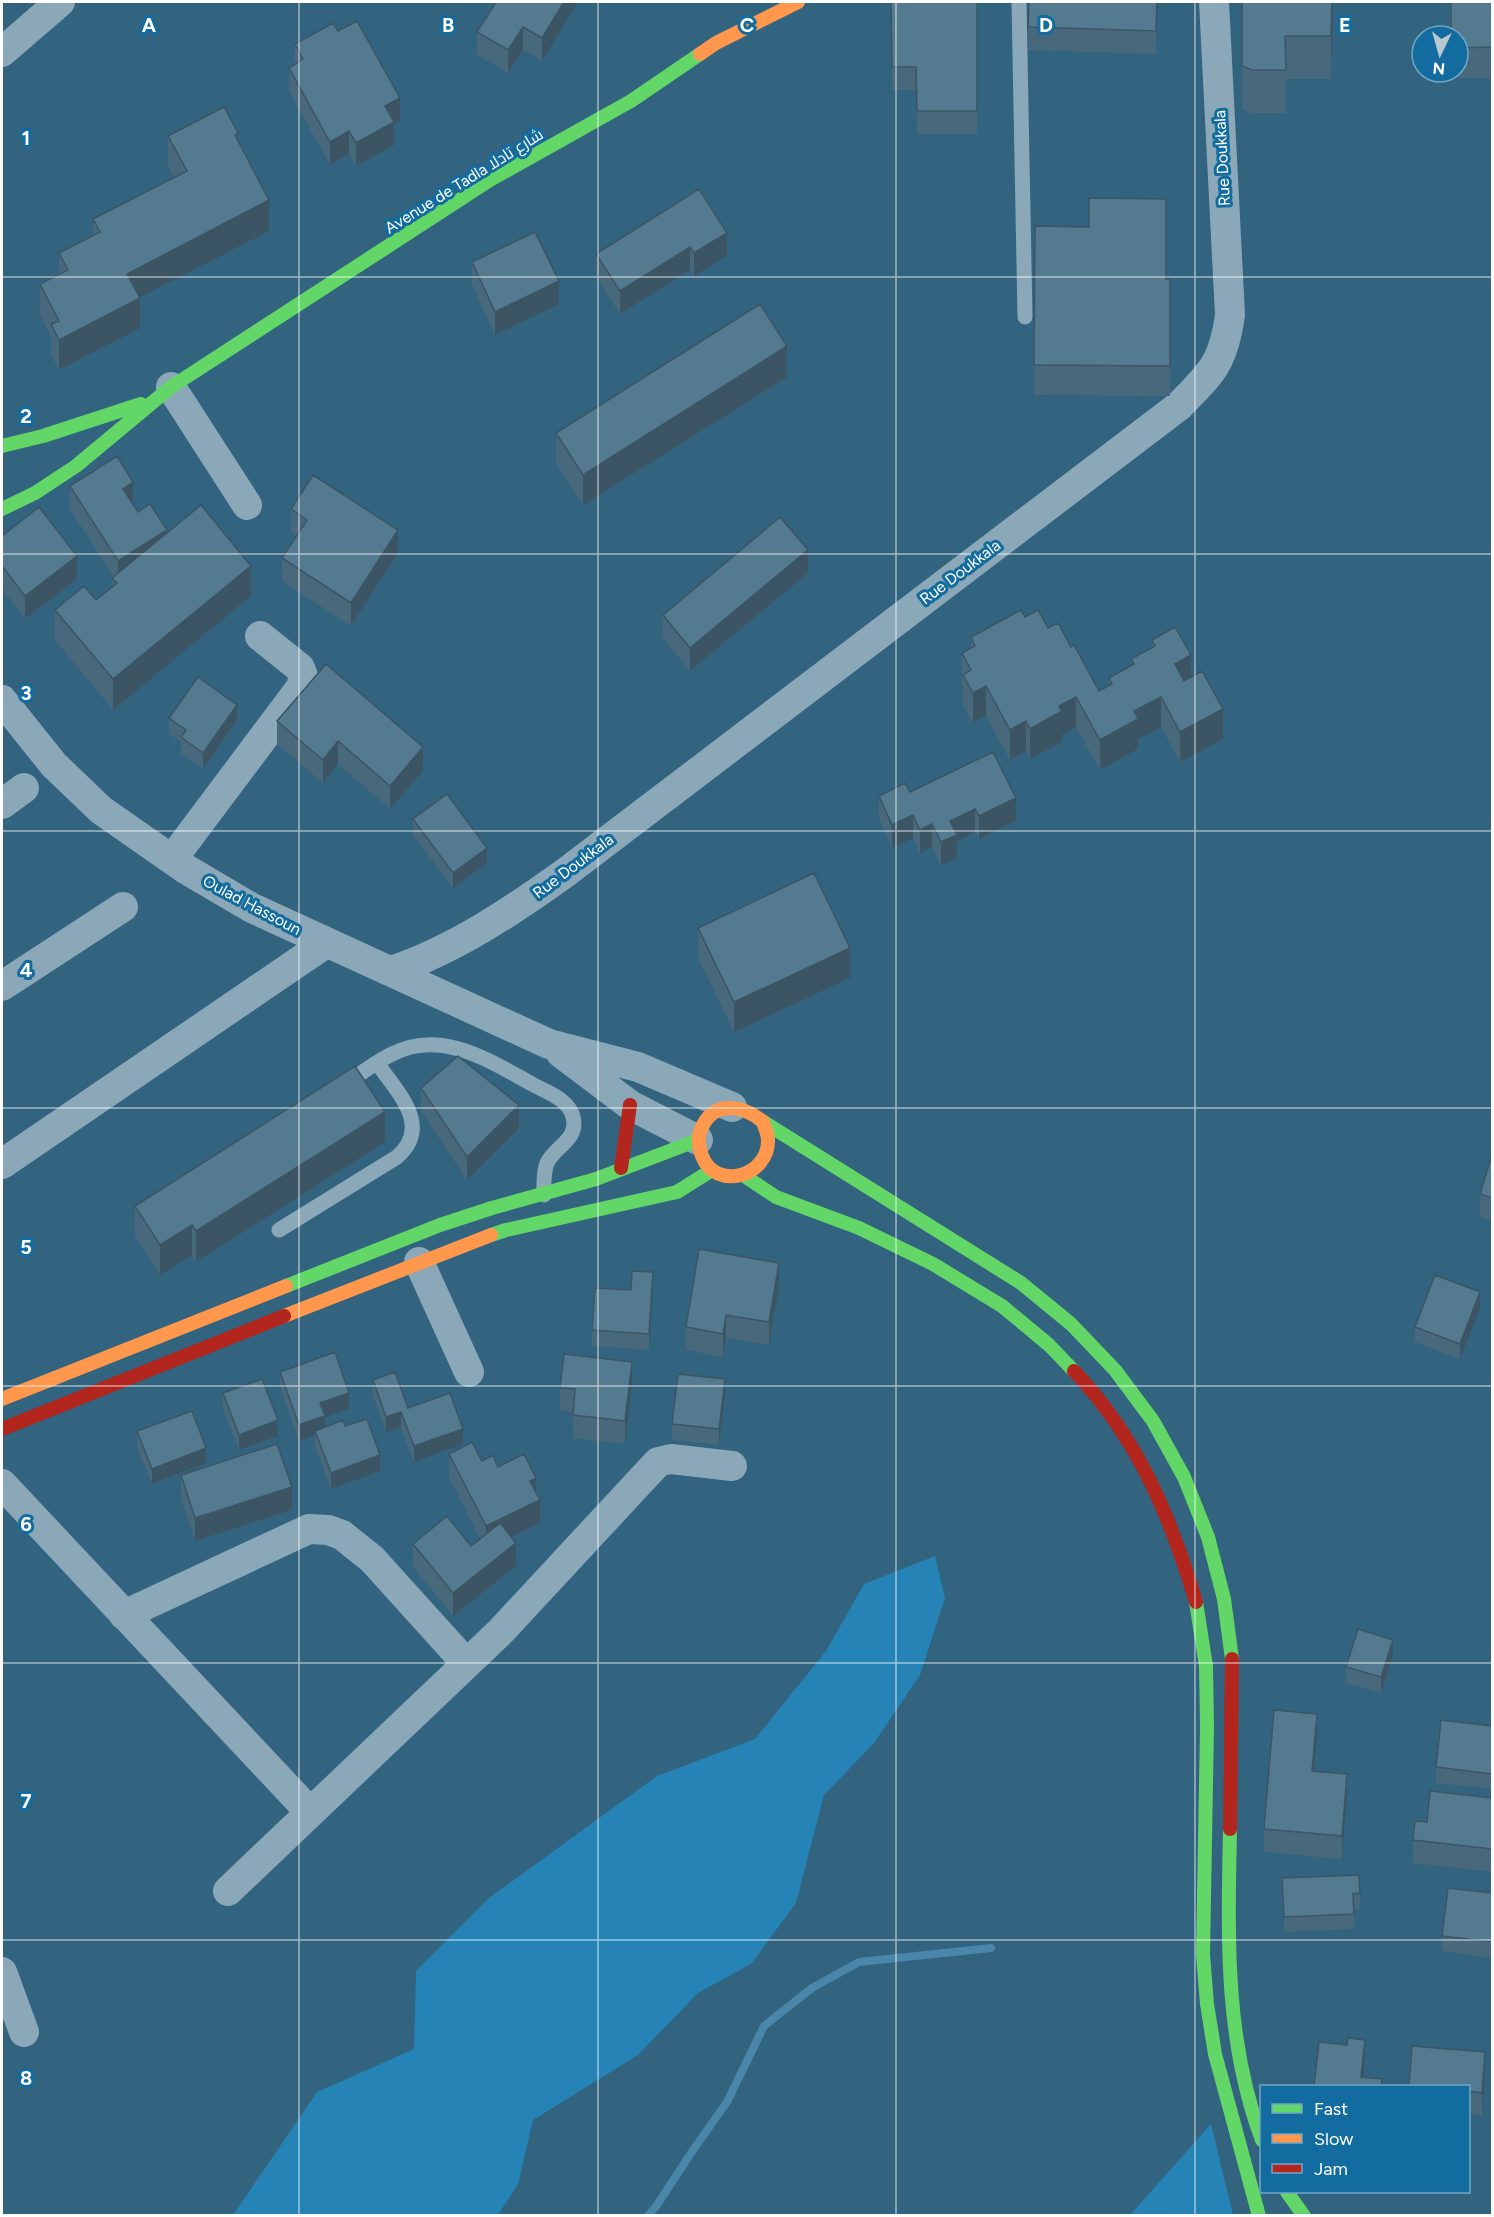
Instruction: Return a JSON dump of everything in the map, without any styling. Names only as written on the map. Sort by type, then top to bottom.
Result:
[{"type":"street","points":[[2,52],[60,2]]},
{"type":"street","name":"Avenue de Tadla شارع تادلا","points":[[2,509],[45,486],[87,459],[163,393],[490,180],[631,101],[716,43],[798,2]]},
{"type":"street","name":"Rue Doukkala","points":[[391,971],[413,964],[521,905],[1179,406],[1203,382],[1217,364],[1226,343],[1230,315],[1214,2]]},
{"type":"street","points":[[163,393],[248,505]]},
{"type":"street","name":"Avenue de Tadla شارع تادلا","points":[[2,446],[43,436],[163,393]]},
{"type":"street","points":[[172,858],[302,686],[303,676],[300,668],[260,636]]},
{"type":"street","name":"Oulad Hassoun","points":[[2,700],[54,765],[101,810],[172,858],[183,868],[252,908],[549,1044],[638,1067],[732,1107]]},
{"type":"street","points":[[2,986],[123,907]]},
{"type":"street","points":[[2,1164],[326,943]]},
{"type":"street","name":"Oulad Hassoun","points":[[549,1044],[630,1105],[698,1140]]},
{"type":"street","points":[[621,1168],[630,1105]]},
{"type":"street","points":[[763,1122],[768,1138],[767,1154],[758,1167],[743,1175],[723,1175],[712,1170],[702,1157],[698,1140],[702,1125],[710,1116],[720,1109],[732,1107],[751,1111],[763,1122],[1021,1283],[1071,1323],[1115,1370],[1153,1421],[1184,1478],[1208,1536],[1224,1599],[1232,1662],[1228,1951],[1236,2045],[1246,2091],[1260,2134]]},
{"type":"street","points":[[2,1399],[440,1225],[596,1179],[698,1140]]},
{"type":"street","points":[[2,1429],[462,1245],[506,1230],[678,1192],[712,1170]]},
{"type":"street","points":[[743,1175],[776,1197],[859,1228],[933,1264],[1002,1306],[1049,1345],[1091,1389],[1127,1438],[1157,1491],[1180,1548],[1194,1596],[1206,1666],[1203,1954],[1207,2004],[1217,2063],[1259,2216]]},
{"type":"street","points":[[419,1262],[469,1372]]},
{"type":"street","points":[[207,1317],[218,1343]]},
{"type":"street","points":[[228,1891],[501,1631],[658,1462],[671,1459],[732,1466]]},
{"type":"street","points":[[2,1484],[310,1812]]},
{"type":"street","points":[[124,1615],[309,1528],[328,1530],[342,1535],[372,1559],[466,1663]]},
{"type":"street","points":[[2,1972],[24,2032]]},
{"type":"street","points":[[1288,2193],[1304,2216]]},
{"type":"lane","points":[[1019,2],[1025,317]]},
{"type":"lane","points":[[327,1096],[377,1063],[405,1048],[428,1045],[452,1046],[482,1057],[562,1101],[573,1114],[573,1130],[566,1142],[548,1161],[544,1175],[544,1195]]},
{"type":"lane","points":[[279,1230],[397,1157],[406,1149],[414,1127],[412,1115],[377,1063]]},
{"type":"shaded area","points":[[935,1556],[945,1598],[920,1675],[874,1743],[824,1795],[796,1903],[751,1964],[698,1993],[638,2055],[533,2120],[518,2184],[498,2215],[233,2215],[317,2092],[414,2049],[416,1971],[489,1898],[657,1776],[755,1739],[826,1651],[864,1584]]},
{"type":"shaded area","points":[[1211,2124],[1233,2215],[1130,2215]]},
{"type":"building","points":[[496,2],[564,2],[542,38],[523,27],[508,50],[477,32]]},
{"type":"building","points":[[891,2],[977,2],[977,111],[917,111],[916,67],[892,67]]},
{"type":"building","points":[[1029,2],[1157,2],[1156,31],[1028,27]]},
{"type":"building","points":[[1242,2],[1332,2],[1331,36],[1285,36],[1286,70],[1252,70],[1242,66]]},
{"type":"building","points":[[1451,2],[1492,2],[1492,47],[1470,48],[1470,24],[1451,24]]},
{"type":"building","points":[[357,21],[400,98],[385,106],[394,122],[356,143],[349,131],[330,142],[289,68],[303,59],[295,44],[333,23],[338,31]]},
{"type":"building","points":[[224,107],[238,133],[235,135],[269,200],[127,274],[140,298],[59,340],[51,324],[59,321],[40,284],[68,270],[59,253],[100,232],[93,219],[187,171],[168,136]]},
{"type":"building","points":[[699,189],[727,233],[694,253],[690,247],[620,291],[596,254]]},
{"type":"building","points":[[1089,198],[1166,199],[1166,279],[1170,279],[1170,366],[1034,365],[1035,226],[1089,227]]},
{"type":"building","points":[[535,232],[559,281],[495,312],[472,262]]},
{"type":"building","points":[[760,304],[787,346],[583,475],[556,433]]},
{"type":"building","points":[[117,456],[133,482],[123,489],[138,512],[150,504],[167,530],[118,561],[70,486]]},
{"type":"building","points":[[313,475],[398,530],[351,603],[282,558],[307,520],[291,509]]},
{"type":"building","points":[[201,505],[251,566],[113,679],[55,610],[84,586],[96,600],[117,583],[112,578]]},
{"type":"building","points":[[39,507],[77,556],[25,596],[2,566],[2,536]]},
{"type":"building","points":[[780,517],[808,550],[690,648],[663,615]]},
{"type":"building","points":[[1021,610],[1025,617],[1038,610],[1048,628],[1058,623],[1071,647],[1074,645],[1099,691],[1112,684],[1109,678],[1134,664],[1131,659],[1155,646],[1152,640],[1175,627],[1191,655],[1175,664],[1184,681],[1202,671],[1223,709],[1180,732],[1161,697],[1134,711],[1138,719],[1100,740],[1076,697],[1059,706],[1062,711],[1030,729],[1026,721],[1010,730],[986,686],[973,693],[963,675],[971,670],[962,653],[975,646],[971,637]]},
{"type":"building","points":[[326,664],[423,747],[390,786],[338,741],[323,760],[277,721]]},
{"type":"building","points":[[198,677],[237,705],[203,753],[181,737],[186,730],[169,718]]},
{"type":"building","points":[[993,752],[1016,798],[979,816],[975,809],[950,821],[957,835],[941,842],[932,824],[920,830],[913,815],[892,825],[879,796],[905,783],[910,792]]},
{"type":"building","points":[[447,794],[487,848],[453,873],[413,819]]},
{"type":"building","points":[[814,873],[850,948],[734,1002],[698,928]]},
{"type":"building","points":[[458,1056],[519,1105],[467,1157],[421,1088]]},
{"type":"building","points":[[355,1066],[385,1112],[196,1231],[192,1225],[160,1245],[135,1206]]},
{"type":"building","points":[[1492,1155],[1492,1198],[1480,1194]]},
{"type":"building","points":[[699,1249],[779,1263],[769,1322],[726,1315],[723,1334],[686,1327]]},
{"type":"building","points":[[632,1271],[653,1272],[649,1334],[592,1330],[595,1288],[631,1290]]},
{"type":"building","points":[[1435,1275],[1480,1292],[1460,1344],[1415,1327]]},
{"type":"building","points":[[335,1352],[349,1393],[320,1403],[325,1416],[299,1425],[280,1372]]},
{"type":"building","points":[[564,1354],[632,1362],[625,1421],[573,1415],[575,1389],[560,1388]]},
{"type":"building","points":[[395,1372],[408,1408],[450,1393],[463,1429],[414,1446],[401,1412],[386,1417],[373,1380]]},
{"type":"building","points":[[678,1374],[725,1379],[719,1429],[672,1424]]},
{"type":"building","points":[[262,1379],[278,1420],[239,1435],[223,1393]]},
{"type":"building","points":[[192,1411],[206,1448],[152,1469],[137,1431]]},
{"type":"building","points":[[367,1419],[380,1455],[331,1473],[315,1431],[343,1420],[345,1426]]},
{"type":"building","points":[[472,1442],[482,1461],[493,1455],[498,1467],[524,1454],[536,1478],[530,1481],[540,1500],[486,1526],[449,1454]]},
{"type":"building","points":[[277,1444],[292,1487],[195,1518],[181,1475]]},
{"type":"building","points":[[447,1516],[471,1546],[500,1523],[516,1543],[453,1593],[413,1544]]},
{"type":"building","points":[[1358,1629],[1393,1640],[1381,1677],[1346,1667]]},
{"type":"building","points":[[1274,1710],[1317,1714],[1312,1771],[1347,1774],[1342,1836],[1264,1829]]},
{"type":"building","points":[[1441,1720],[1492,1726],[1492,1774],[1436,1767]]},
{"type":"building","points":[[1430,1791],[1492,1798],[1492,1849],[1413,1840],[1415,1821],[1427,1822]]},
{"type":"building","points":[[1359,1875],[1360,1893],[1353,1894],[1354,1914],[1284,1917],[1282,1878]]},
{"type":"building","points":[[1448,1888],[1492,1893],[1492,1942],[1442,1936]]},
{"type":"building","points":[[1348,2038],[1365,2040],[1361,2077],[1382,2079],[1381,2085],[1314,2085],[1319,2042],[1347,2045]]},
{"type":"building","points":[[1412,2046],[1485,2052],[1482,2093],[1470,2091],[1470,2085],[1409,2085]]},
{"type":"waterway","points":[[648,2216],[727,2102],[764,2026],[812,1988],[859,1962],[991,1948]]},
{"type":"traffic: fast","points":[[2,509],[35,493],[76,466],[171,387],[490,180],[631,101],[700,54]]},
{"type":"traffic: fast","points":[[2,446],[43,436],[141,404]]},
{"type":"traffic: fast","points":[[762,1121],[1021,1283],[1071,1324],[1115,1370],[1153,1421],[1184,1477],[1208,1537],[1224,1599],[1232,1659]]},
{"type":"traffic: fast","points":[[286,1286],[440,1225],[596,1179],[698,1140]]},
{"type":"traffic: fast","points":[[491,1235],[677,1192],[712,1170]]},
{"type":"traffic: fast","points":[[743,1175],[776,1197],[859,1228],[933,1264],[1002,1306],[1049,1345],[1074,1371]]},
{"type":"traffic: fast","points":[[1196,1602],[1206,1666],[1203,1954],[1207,2004],[1215,2054],[1259,2216]]},
{"type":"traffic: fast","points":[[1230,1829],[1231,1986],[1241,2064],[1260,2134]]},
{"type":"traffic: fast","points":[[1288,2193],[1304,2216]]},
{"type":"traffic: slow","points":[[700,54],[716,43],[798,2]]},
{"type":"traffic: slow","points":[[762,1121],[747,1112],[731,1108],[715,1112],[709,1117],[701,1129],[699,1140],[702,1156],[709,1167],[718,1174],[729,1176],[741,1175],[760,1163],[766,1152],[768,1138],[763,1122]]},
{"type":"traffic: slow","points":[[284,1316],[491,1235]]},
{"type":"traffic: slow","points":[[2,1399],[286,1286]]},
{"type":"traffic: jam","points":[[621,1168],[630,1105]]},
{"type":"traffic: jam","points":[[2,1429],[284,1316]]},
{"type":"traffic: jam","points":[[1074,1371],[1116,1423],[1149,1479],[1175,1538],[1196,1602]]},
{"type":"traffic: jam","points":[[1230,1829],[1232,1659]]}]
